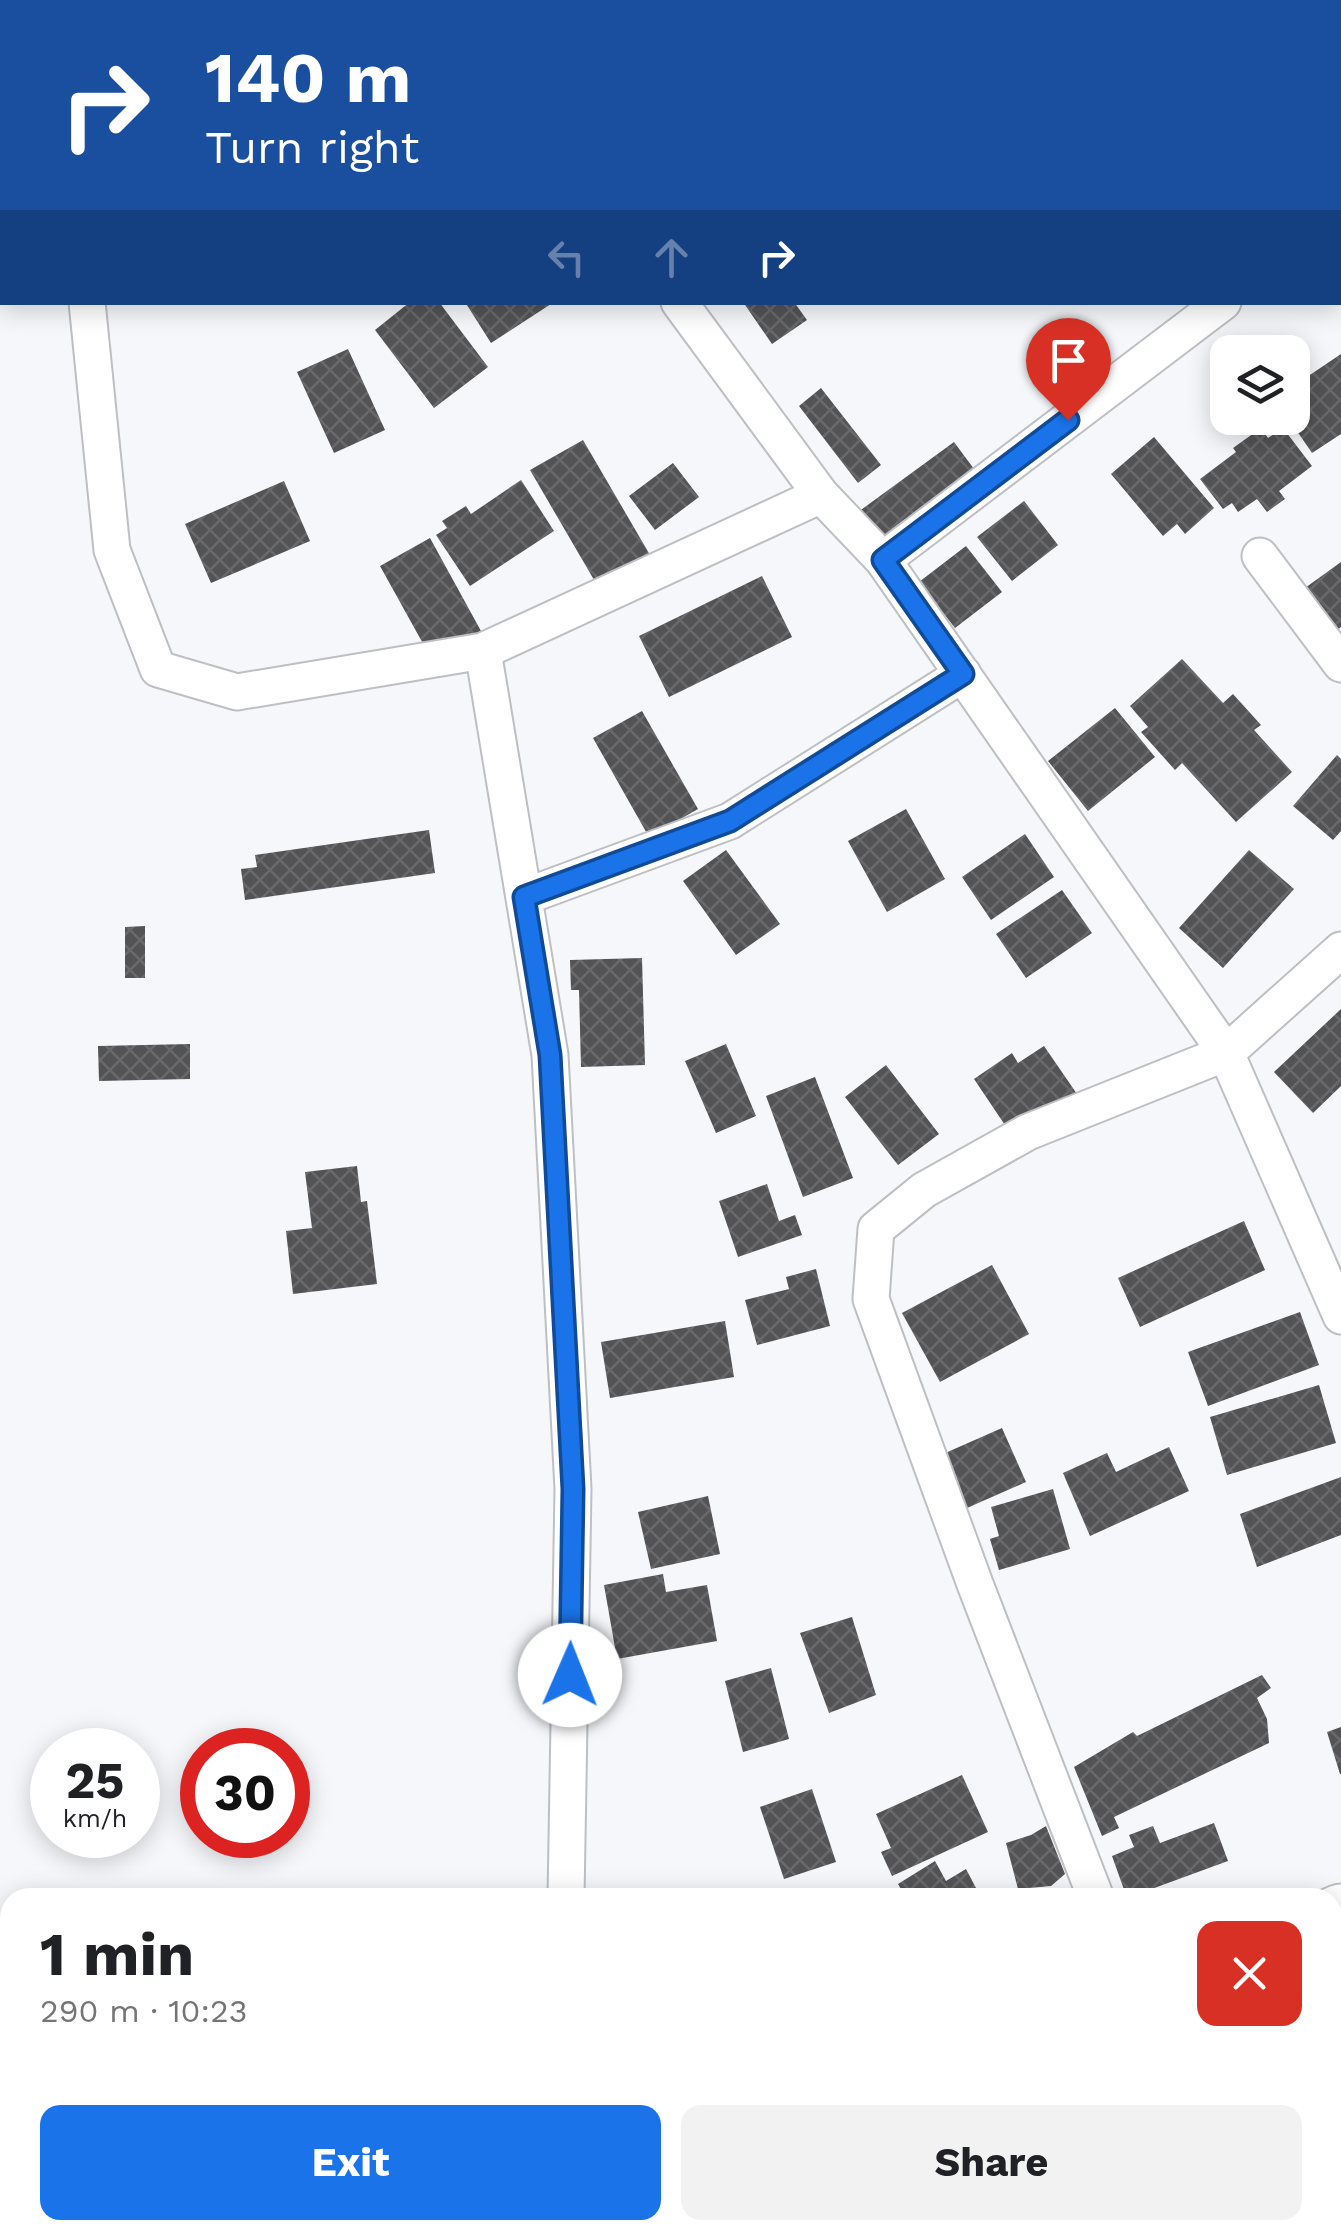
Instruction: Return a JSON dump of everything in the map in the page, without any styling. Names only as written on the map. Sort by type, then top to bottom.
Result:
[{"type":"street","points":[[87,305],[112,550],[158,668],[237,692],[483,651],[820,495]]},
{"type":"street","points":[[681,305],[820,495],[883,560],[1226,1053],[1341,1316]]},
{"type":"street","points":[[883,560],[1218,305]]},
{"type":"street","points":[[1260,556],[1341,664]]},
{"type":"street","points":[[483,651],[550,1055],[573,1489],[566,1888]]},
{"type":"street","points":[[524,897],[730,821],[963,674]]},
{"type":"street","points":[[1092,1888],[870,1300],[876,1228],[924,1190],[1028,1132],[1226,1053],[1341,950]]},
{"type":"building","points":[[406,305],[441,305],[488,367],[434,408],[375,330]]},
{"type":"building","points":[[467,305],[549,305],[491,343]]},
{"type":"building","points":[[745,305],[796,305],[807,320],[772,344]]},
{"type":"building","points":[[348,349],[385,430],[334,453],[297,372]]},
{"type":"building","points":[[1341,354],[1341,434],[1312,453],[1300,435],[1310,435],[1310,375]]},
{"type":"building","points":[[821,388],[881,465],[858,483],[799,406]]},
{"type":"building","points":[[1251,435],[1288,435],[1312,466],[1279,491],[1285,499],[1267,512],[1257,499],[1238,512],[1232,503],[1223,509],[1200,479],[1236,452],[1233,448]]},
{"type":"building","points":[[1154,437],[1214,508],[1185,534],[1177,524],[1163,536],[1111,474]]},
{"type":"building","points":[[583,440],[650,555],[597,585],[530,470]]},
{"type":"building","points":[[954,442],[974,469],[892,529],[897,536],[879,550],[854,515]]},
{"type":"building","points":[[673,463],[699,497],[655,530],[629,496]]},
{"type":"building","points":[[521,480],[554,531],[470,586],[436,535],[447,528],[442,521],[466,506],[471,514]]},
{"type":"building","points":[[284,481],[310,541],[211,583],[185,524]]},
{"type":"building","points":[[1024,501],[1058,545],[1012,581],[977,537]]},
{"type":"building","points":[[430,538],[481,631],[431,658],[380,566]]},
{"type":"building","points":[[966,546],[1002,592],[955,628],[919,582]]},
{"type":"building","points":[[1341,562],[1341,627],[1329,636],[1298,593]]},
{"type":"building","points":[[762,576],[792,637],[669,697],[639,636]]},
{"type":"building","points":[[1182,659],[1223,703],[1233,694],[1261,725],[1254,730],[1292,772],[1236,822],[1182,763],[1175,770],[1141,732],[1148,727],[1130,706]]},
{"type":"building","points":[[1115,708],[1155,757],[1088,811],[1048,761]]},
{"type":"building","points":[[642,711],[698,809],[649,837],[593,738]]},
{"type":"building","points":[[1337,755],[1341,759],[1341,831],[1333,840],[1293,806]]},
{"type":"building","points":[[906,809],[945,879],[887,912],[848,841]]},
{"type":"building","points":[[429,830],[435,873],[245,900],[241,869],[257,867],[255,855]]},
{"type":"building","points":[[1025,834],[1054,877],[991,920],[962,877]]},
{"type":"building","points":[[726,850],[780,924],[736,955],[683,881]]},
{"type":"building","points":[[1249,850],[1294,889],[1223,968],[1179,928]]},
{"type":"building","points":[[1062,890],[1092,933],[1026,978],[996,934]]},
{"type":"building","points":[[145,926],[145,978],[125,978],[125,927]]},
{"type":"building","points":[[642,958],[645,1065],[581,1067],[579,990],[571,990],[570,960]]},
{"type":"building","points":[[1341,1009],[1341,1086],[1313,1113],[1274,1072]]},
{"type":"building","points":[[190,1044],[190,1079],[99,1081],[98,1046]]},
{"type":"building","points":[[726,1044],[756,1116],[716,1133],[685,1061]]},
{"type":"building","points":[[1044,1046],[1077,1094],[1013,1137],[974,1079],[1012,1053],[1018,1063]]},
{"type":"building","points":[[886,1065],[939,1134],[898,1165],[845,1097]]},
{"type":"building","points":[[815,1077],[853,1178],[803,1197],[766,1096]]},
{"type":"building","points":[[357,1166],[361,1202],[367,1201],[377,1284],[293,1294],[286,1231],[312,1228],[305,1172]]},
{"type":"building","points":[[767,1184],[779,1221],[795,1215],[802,1235],[738,1257],[719,1201]]},
{"type":"building","points":[[1244,1221],[1265,1270],[1140,1327],[1118,1278]]},
{"type":"building","points":[[992,1265],[1029,1334],[940,1382],[902,1313]]},
{"type":"building","points":[[816,1269],[830,1326],[757,1345],[745,1300],[789,1289],[786,1277]]},
{"type":"building","points":[[1300,1312],[1319,1365],[1208,1406],[1188,1352]]},
{"type":"building","points":[[725,1321],[734,1377],[610,1398],[601,1342]]},
{"type":"building","points":[[1319,1385],[1336,1443],[1227,1475],[1210,1417]]},
{"type":"building","points":[[1002,1428],[1026,1482],[967,1508],[943,1454]]},
{"type":"building","points":[[1169,1447],[1189,1491],[1090,1536],[1063,1473],[1107,1453],[1116,1472]]},
{"type":"building","points":[[1341,1477],[1341,1535],[1257,1567],[1240,1514]]},
{"type":"building","points":[[1053,1489],[1070,1549],[999,1570],[990,1539],[999,1536],[991,1507]]},
{"type":"building","points":[[708,1496],[720,1554],[651,1569],[638,1512]]},
{"type":"building","points":[[663,1574],[666,1592],[707,1585],[717,1641],[617,1659],[604,1585]]},
{"type":"building","points":[[852,1617],[876,1695],[829,1713],[800,1633]]},
{"type":"building","points":[[771,1668],[789,1739],[743,1752],[725,1681]]},
{"type":"building","points":[[1262,1675],[1271,1688],[1257,1698],[1267,1719],[1269,1743],[1114,1817],[1119,1828],[1102,1836],[1074,1767],[1133,1732],[1137,1736]]},
{"type":"building","points":[[1341,1727],[1341,1774],[1340,1774],[1327,1732]]},
{"type":"building","points":[[962,1775],[988,1832],[892,1876],[881,1852],[891,1848],[876,1814]]},
{"type":"building","points":[[812,1789],[836,1862],[784,1879],[760,1807]]},
{"type":"building","points":[[1214,1823],[1228,1861],[1154,1888],[1123,1888],[1112,1856],[1134,1847],[1129,1835],[1153,1826],[1160,1843]]},
{"type":"building","points":[[1046,1826],[1065,1874],[1051,1886],[1018,1888],[1006,1843]]},
{"type":"building","points":[[935,1861],[946,1881],[966,1869],[976,1888],[900,1888],[898,1884]]},
{"type":"route","points":[[570,1675],[573,1489],[550,1055],[524,897],[730,821],[963,674],[883,560],[1068,420]]}]
